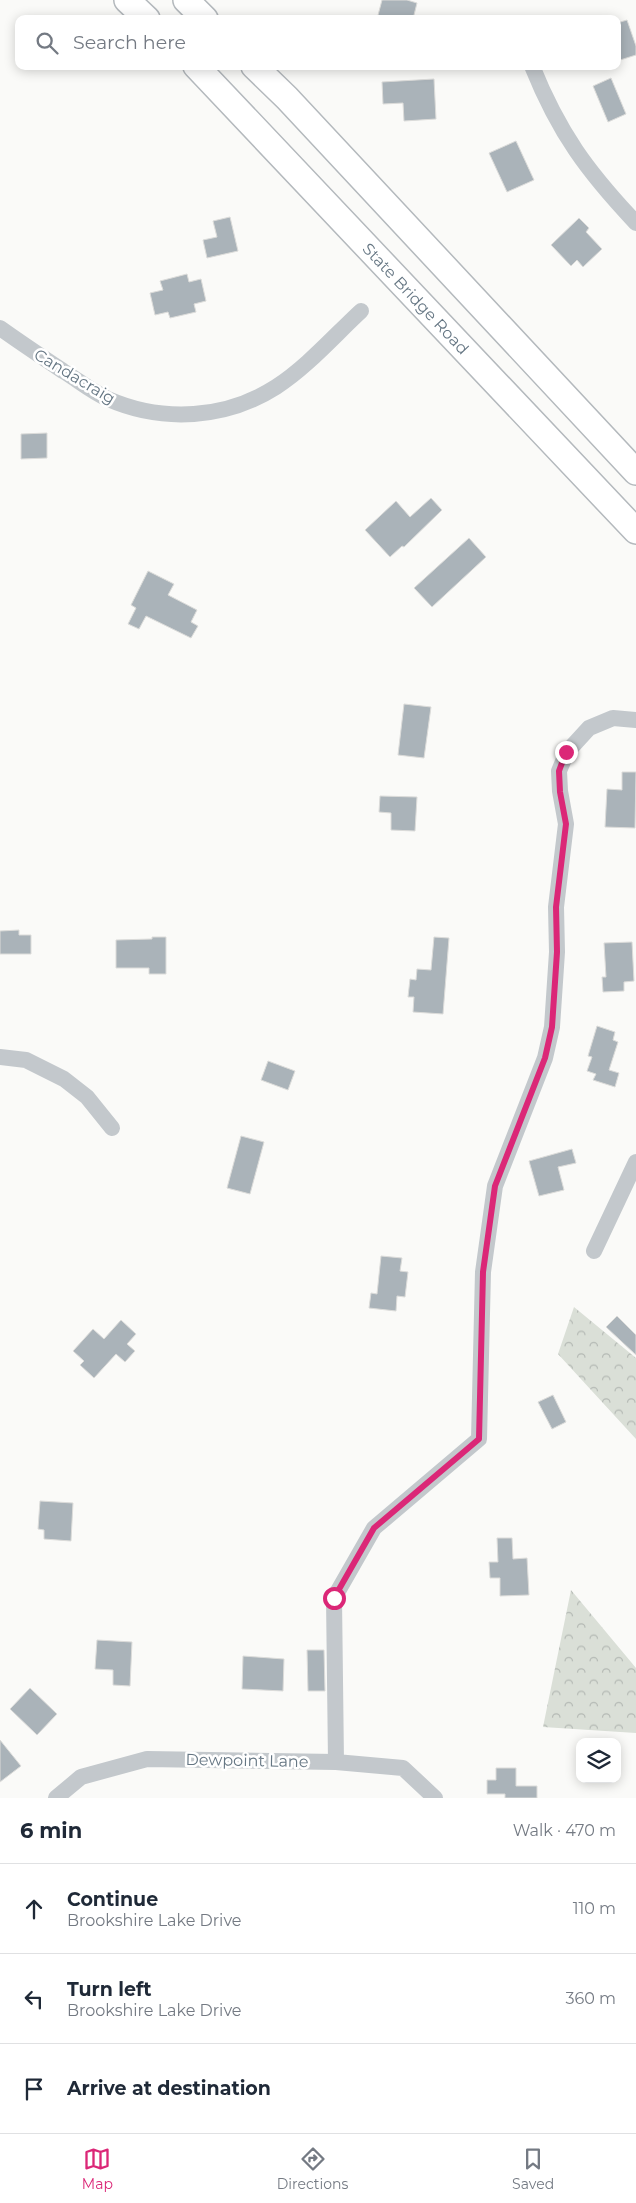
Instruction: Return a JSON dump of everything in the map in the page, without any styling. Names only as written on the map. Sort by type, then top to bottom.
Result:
[{"type":"highway","points":[[127,0],[143,15]]},
{"type":"highway","points":[[186,0],[201,15]]},
{"type":"highway","name":"State Bridge Road","points":[[200,70],[636,531]]},
{"type":"highway","points":[[258,70],[287,98],[636,472]]},
{"type":"street","points":[[534,70],[546,102],[570,144],[599,183],[636,224]]},
{"type":"street","name":"Candacraig","points":[[0,328],[108,399],[142,410],[174,415],[201,414],[228,409],[253,400],[276,387],[298,370],[361,311]]},
{"type":"street","points":[[336,1762],[334,1598],[374,1528],[479,1439],[483,1272],[495,1186],[545,1058],[552,1027],[557,952],[556,907],[566,824],[560,792],[560,770],[566,752],[589,728],[613,718],[636,720]]},
{"type":"street","points":[[0,1057],[26,1060],[64,1079],[87,1097],[112,1128]]},
{"type":"street","points":[[594,1251],[636,1162]]},
{"type":"street","name":"Dewpoint Lane","points":[[56,1798],[81,1777],[147,1758],[336,1762],[403,1768],[435,1798]]},
{"type":"green space","points":[[574,1307],[636,1358],[636,1439],[558,1354]]},
{"type":"green space","points":[[571,1590],[636,1668],[636,1733],[543,1727]]},
{"type":"building","points":[[382,0],[407,0],[417,3],[414,15],[378,15]]},
{"type":"building","points":[[627,20],[636,46],[636,55],[621,60],[621,22]]},
{"type":"building","points":[[611,78],[626,114],[608,122],[593,86]]},
{"type":"building","points":[[434,79],[436,119],[404,121],[403,103],[383,104],[382,82]]},
{"type":"building","points":[[516,141],[534,180],[507,192],[489,153]]},
{"type":"building","points":[[230,217],[238,251],[207,258],[203,240],[217,237],[213,221]]},
{"type":"building","points":[[579,218],[589,228],[586,232],[602,249],[583,267],[577,260],[571,266],[551,245]]},
{"type":"building","points":[[187,274],[189,282],[201,279],[206,301],[194,304],[196,312],[170,318],[168,312],[155,315],[150,293],[163,290],[160,281]]},
{"type":"building","points":[[47,433],[47,458],[21,459],[21,434]]},
{"type":"building","points":[[431,498],[442,510],[404,547],[402,546],[390,557],[365,530],[396,501],[410,517]]},
{"type":"building","points":[[469,538],[486,557],[432,607],[414,588]]},
{"type":"building","points":[[148,571],[174,584],[168,595],[197,610],[191,622],[198,626],[191,638],[146,616],[139,629],[128,624],[136,608],[131,605]]},
{"type":"building","points":[[404,704],[431,707],[424,758],[398,755]]},
{"type":"building","points":[[622,772],[636,772],[635,828],[605,827],[607,789],[622,790]]},
{"type":"building","points":[[380,796],[417,797],[415,831],[391,830],[391,813],[379,812]]},
{"type":"building","points":[[19,930],[19,935],[31,935],[31,954],[0,954],[0,931]]},
{"type":"building","points":[[152,937],[166,937],[166,974],[149,974],[149,968],[116,968],[116,940],[152,939]]},
{"type":"building","points":[[434,937],[449,938],[443,1014],[413,1012],[414,997],[408,997],[410,979],[416,980],[417,969],[431,970]]},
{"type":"building","points":[[632,942],[634,981],[624,982],[624,991],[603,992],[602,977],[606,977],[604,943]]},
{"type":"building","points":[[597,1026],[615,1032],[613,1040],[618,1042],[609,1070],[619,1073],[615,1087],[593,1080],[596,1074],[587,1071],[592,1057],[588,1056]]},
{"type":"building","points":[[268,1061],[295,1071],[288,1090],[261,1080]]},
{"type":"building","points":[[241,1136],[264,1142],[250,1194],[227,1188]]},
{"type":"building","points":[[572,1149],[576,1163],[558,1167],[564,1190],[539,1196],[529,1161]]},
{"type":"building","points":[[381,1256],[402,1258],[400,1271],[408,1272],[405,1297],[397,1296],[396,1311],[369,1308],[371,1293],[377,1294]]},
{"type":"building","points":[[617,1316],[636,1335],[636,1355],[606,1327]]},
{"type":"building","points":[[121,1320],[136,1334],[127,1344],[135,1351],[125,1362],[116,1354],[94,1378],[80,1365],[84,1361],[73,1351],[93,1329],[104,1339]]},
{"type":"building","points":[[553,1395],[566,1422],[552,1429],[538,1402]]},
{"type":"building","points":[[40,1501],[73,1503],[71,1541],[44,1539],[44,1530],[38,1529]]},
{"type":"building","points":[[497,1538],[512,1538],[513,1559],[527,1558],[529,1595],[500,1596],[500,1578],[490,1578],[489,1562],[498,1562]]},
{"type":"building","points":[[97,1640],[132,1642],[130,1686],[113,1685],[113,1670],[95,1669]]},
{"type":"building","points":[[307,1650],[324,1650],[325,1691],[308,1691]]},
{"type":"building","points":[[243,1656],[284,1659],[283,1691],[242,1689]]},
{"type":"building","points":[[30,1688],[57,1714],[37,1735],[10,1709]]},
{"type":"building","points":[[0,1740],[21,1766],[0,1782]]},
{"type":"building","points":[[496,1768],[516,1768],[516,1786],[537,1786],[537,1798],[505,1798],[505,1794],[487,1794],[487,1780],[496,1780]]},
{"type":"route","points":[[334,1598],[374,1528],[479,1439],[483,1272],[495,1186],[545,1058],[552,1027],[557,952],[556,907],[566,824],[560,792],[559,771],[566,752]]}]
